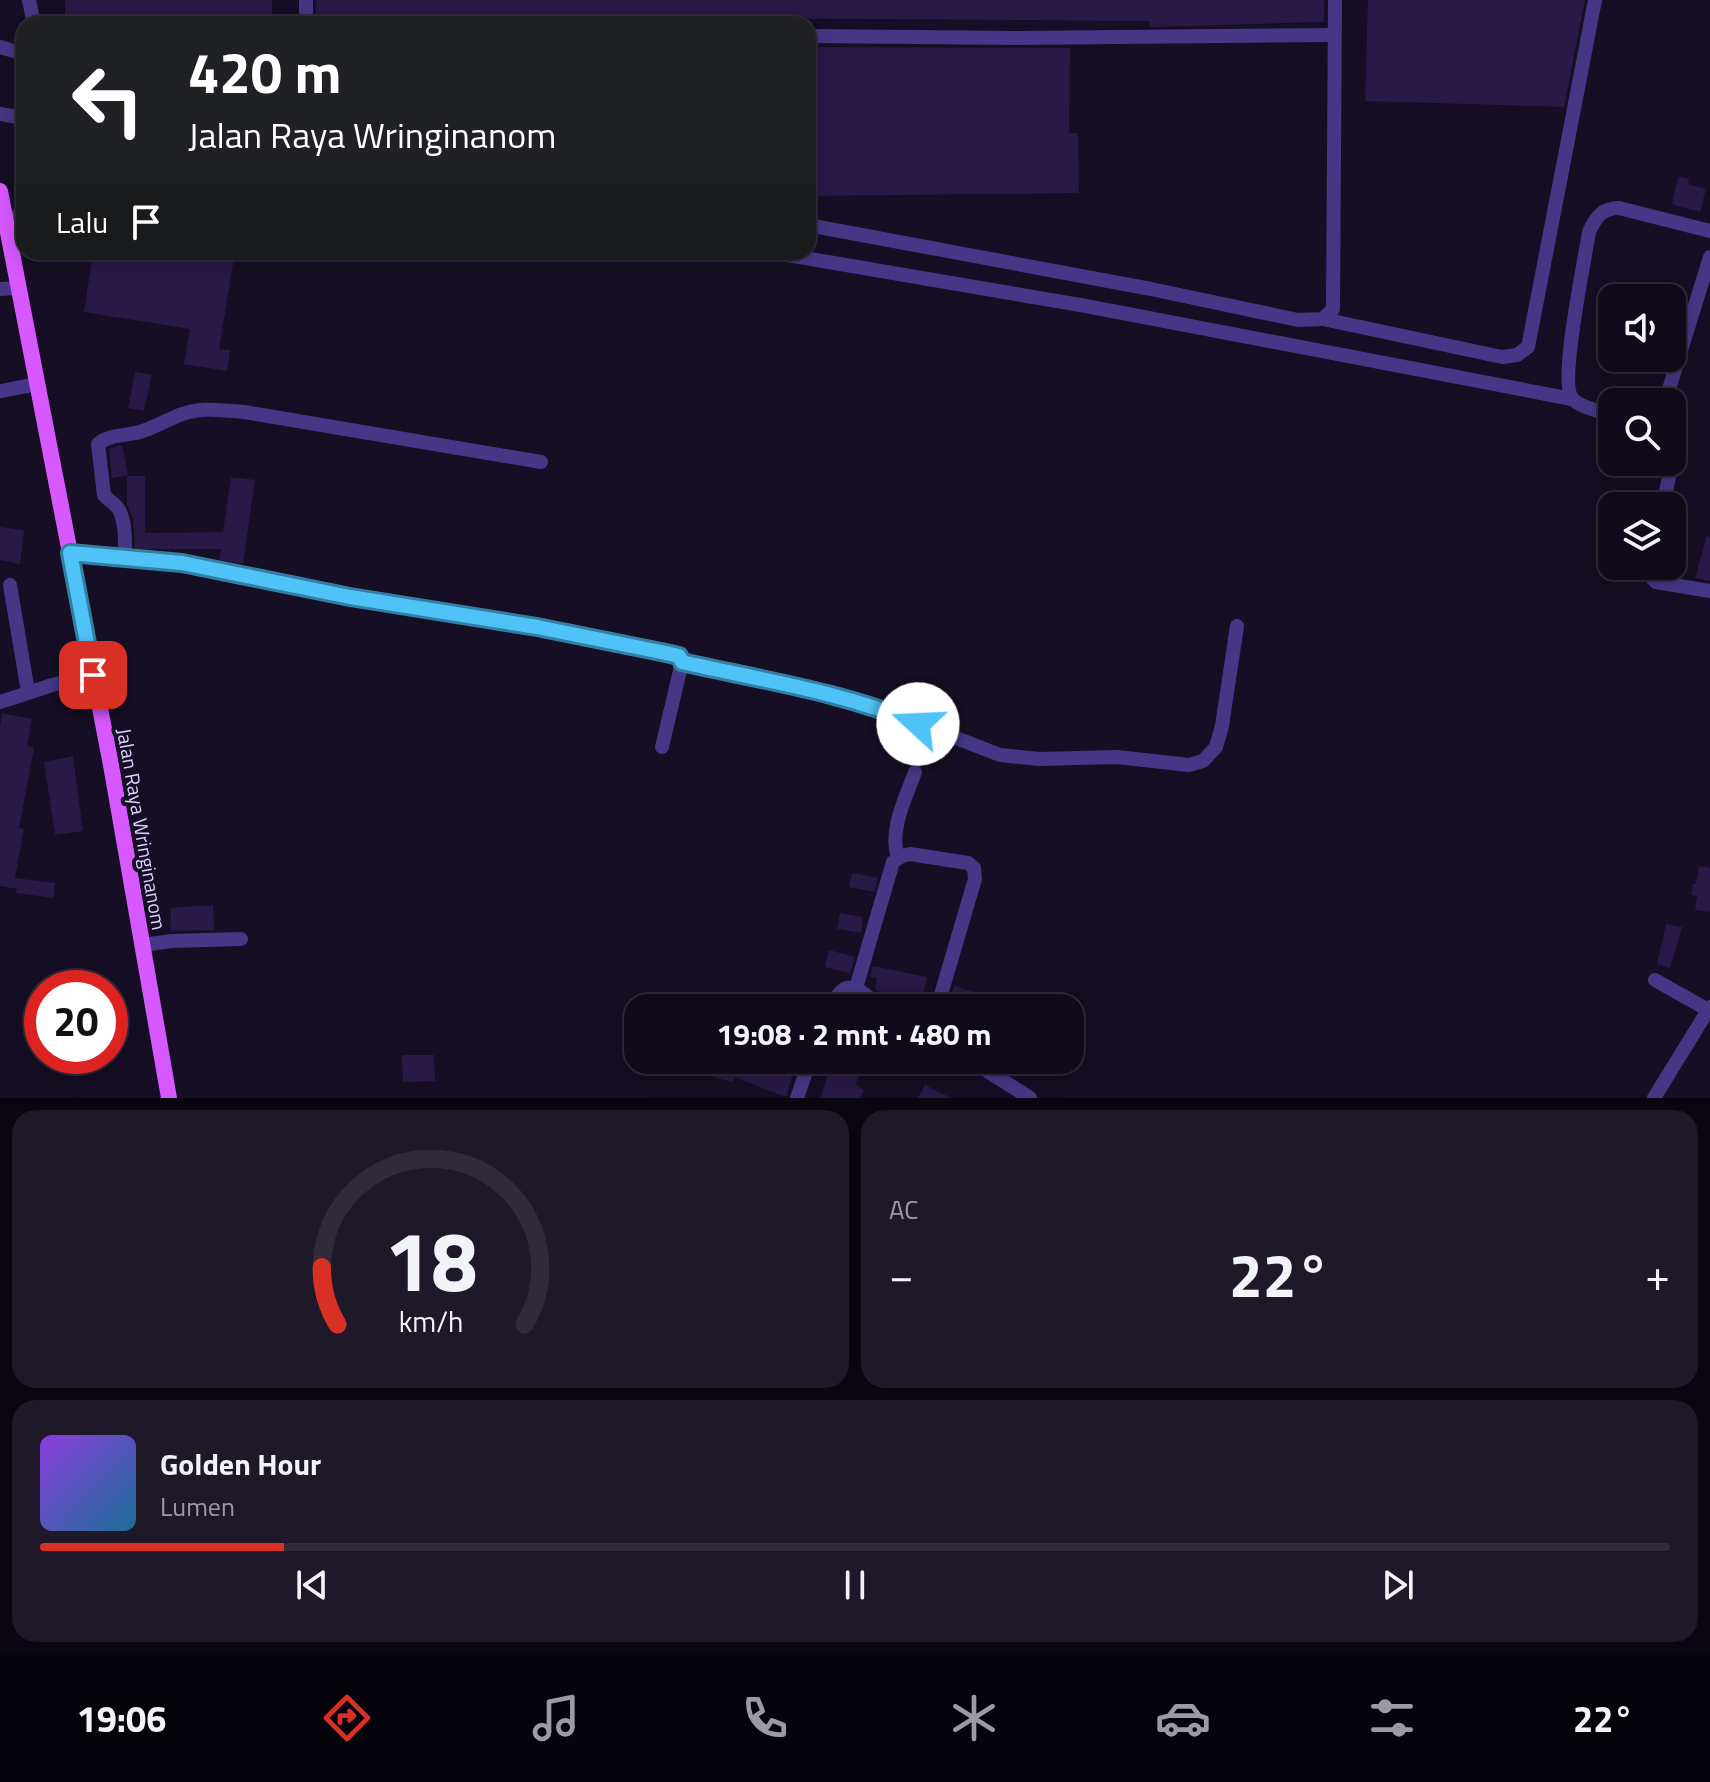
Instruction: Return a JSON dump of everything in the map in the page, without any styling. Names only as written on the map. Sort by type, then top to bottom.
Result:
[{"type":"main road","name":"Jalan Raya Wringinanom","points":[[0,191],[5,219],[8,288],[70,553],[87,677],[142,945],[169,1098]]},
{"type":"street","points":[[1323,319],[1333,309],[1335,0]]},
{"type":"street","points":[[816,226],[1151,289],[1298,320],[1323,319],[1502,357],[1517,355],[1528,347],[1595,0]]},
{"type":"street","points":[[816,36],[1334,35]]},
{"type":"street","points":[[1572,399],[1568,389],[1568,364],[1589,232],[1602,212],[1619,208],[1710,231]]},
{"type":"street","points":[[5,219],[16,217]]},
{"type":"street","points":[[1669,388],[1710,257]]},
{"type":"street","points":[[816,260],[1086,306],[1572,399],[1598,410]]},
{"type":"street","points":[[0,391],[30,386]]},
{"type":"street","points":[[125,559],[121,514],[104,495],[98,444],[106,438],[160,426],[176,416],[194,411],[244,412],[541,462]]},
{"type":"street","points":[[70,553],[182,563],[350,597],[537,627],[679,656],[682,662],[662,747]]},
{"type":"street","points":[[1654,580],[1710,591]]},
{"type":"street","points":[[10,585],[28,692]]},
{"type":"street","points":[[682,662],[827,695],[897,715],[1000,755],[1039,759],[1117,757],[1189,765],[1203,761],[1216,747],[1237,626]]},
{"type":"street","points":[[0,702],[87,677]]},
{"type":"street","points":[[898,858],[894,844],[895,829],[915,772]]},
{"type":"street","points":[[856,988],[891,868],[898,858],[910,854],[968,863],[974,868],[975,879],[941,994]]},
{"type":"street","points":[[142,945],[241,939]]},
{"type":"street","points":[[1654,1098],[1709,1009],[1655,980]]},
{"type":"street","points":[[838,994],[841,989],[856,988],[865,994]]},
{"type":"street","points":[[797,1098],[805,1074]]},
{"type":"street","points":[[992,1074],[1030,1098]]},
{"type":"building","points":[[65,0],[272,0],[272,16],[65,16]]},
{"type":"building","points":[[316,0],[1324,0],[1324,22],[1150,27],[1150,21],[816,19],[816,16],[316,15]]},
{"type":"building","points":[[1368,0],[1585,0],[1564,107],[1365,101]]},
{"type":"building","points":[[816,47],[1070,48],[1069,133],[1078,133],[1079,193],[816,196]]},
{"type":"building","points":[[1678,177],[1689,179],[1688,184],[1706,189],[1700,212],[1672,204]]},
{"type":"building","points":[[92,260],[234,260],[219,349],[230,350],[227,371],[184,364],[190,329],[84,312]]},
{"type":"building","points":[[135,372],[152,375],[144,411],[128,408]]},
{"type":"building","points":[[122,445],[128,475],[112,478],[109,449]]},
{"type":"building","points":[[127,476],[145,476],[145,533],[223,532],[231,477],[255,480],[243,564],[219,560],[221,549],[135,549],[133,519],[127,504]]},
{"type":"building","points":[[0,527],[24,530],[20,564],[0,560]]},
{"type":"building","points":[[1707,536],[1710,537],[1710,581],[1695,578]]},
{"type":"building","points":[[2,713],[32,719],[27,746],[34,748],[19,828],[24,829],[15,878],[55,883],[53,898],[16,893],[17,889],[0,886]]},
{"type":"building","points":[[73,756],[83,831],[55,835],[44,762]]},
{"type":"building","points":[[1699,866],[1710,868],[1710,912],[1695,910],[1697,896],[1691,895]]},
{"type":"building","points":[[852,873],[878,878],[874,892],[849,887]]},
{"type":"building","points":[[213,905],[214,930],[170,931],[171,908]]},
{"type":"building","points":[[840,913],[863,917],[861,933],[837,929]]},
{"type":"building","points":[[1666,924],[1682,927],[1670,968],[1657,964]]},
{"type":"building","points":[[829,950],[855,957],[850,973],[825,967]]},
{"type":"building","points":[[873,966],[927,977],[923,994],[882,994],[875,989],[877,978],[870,977]]},
{"type":"building","points":[[954,985],[978,994],[951,994]]},
{"type":"building","points":[[402,1055],[434,1055],[435,1081],[403,1082]]},
{"type":"building","points":[[793,1074],[786,1097],[734,1077],[733,1082],[707,1075]]},
{"type":"building","points":[[828,1074],[860,1074],[855,1085],[864,1090],[860,1098],[820,1098]]},
{"type":"building","points":[[925,1085],[951,1098],[918,1098]]},
{"type":"route","points":[[93,675],[70,553],[182,563],[350,597],[537,627],[666,653],[679,656],[682,662],[827,695],[918,724]]}]
